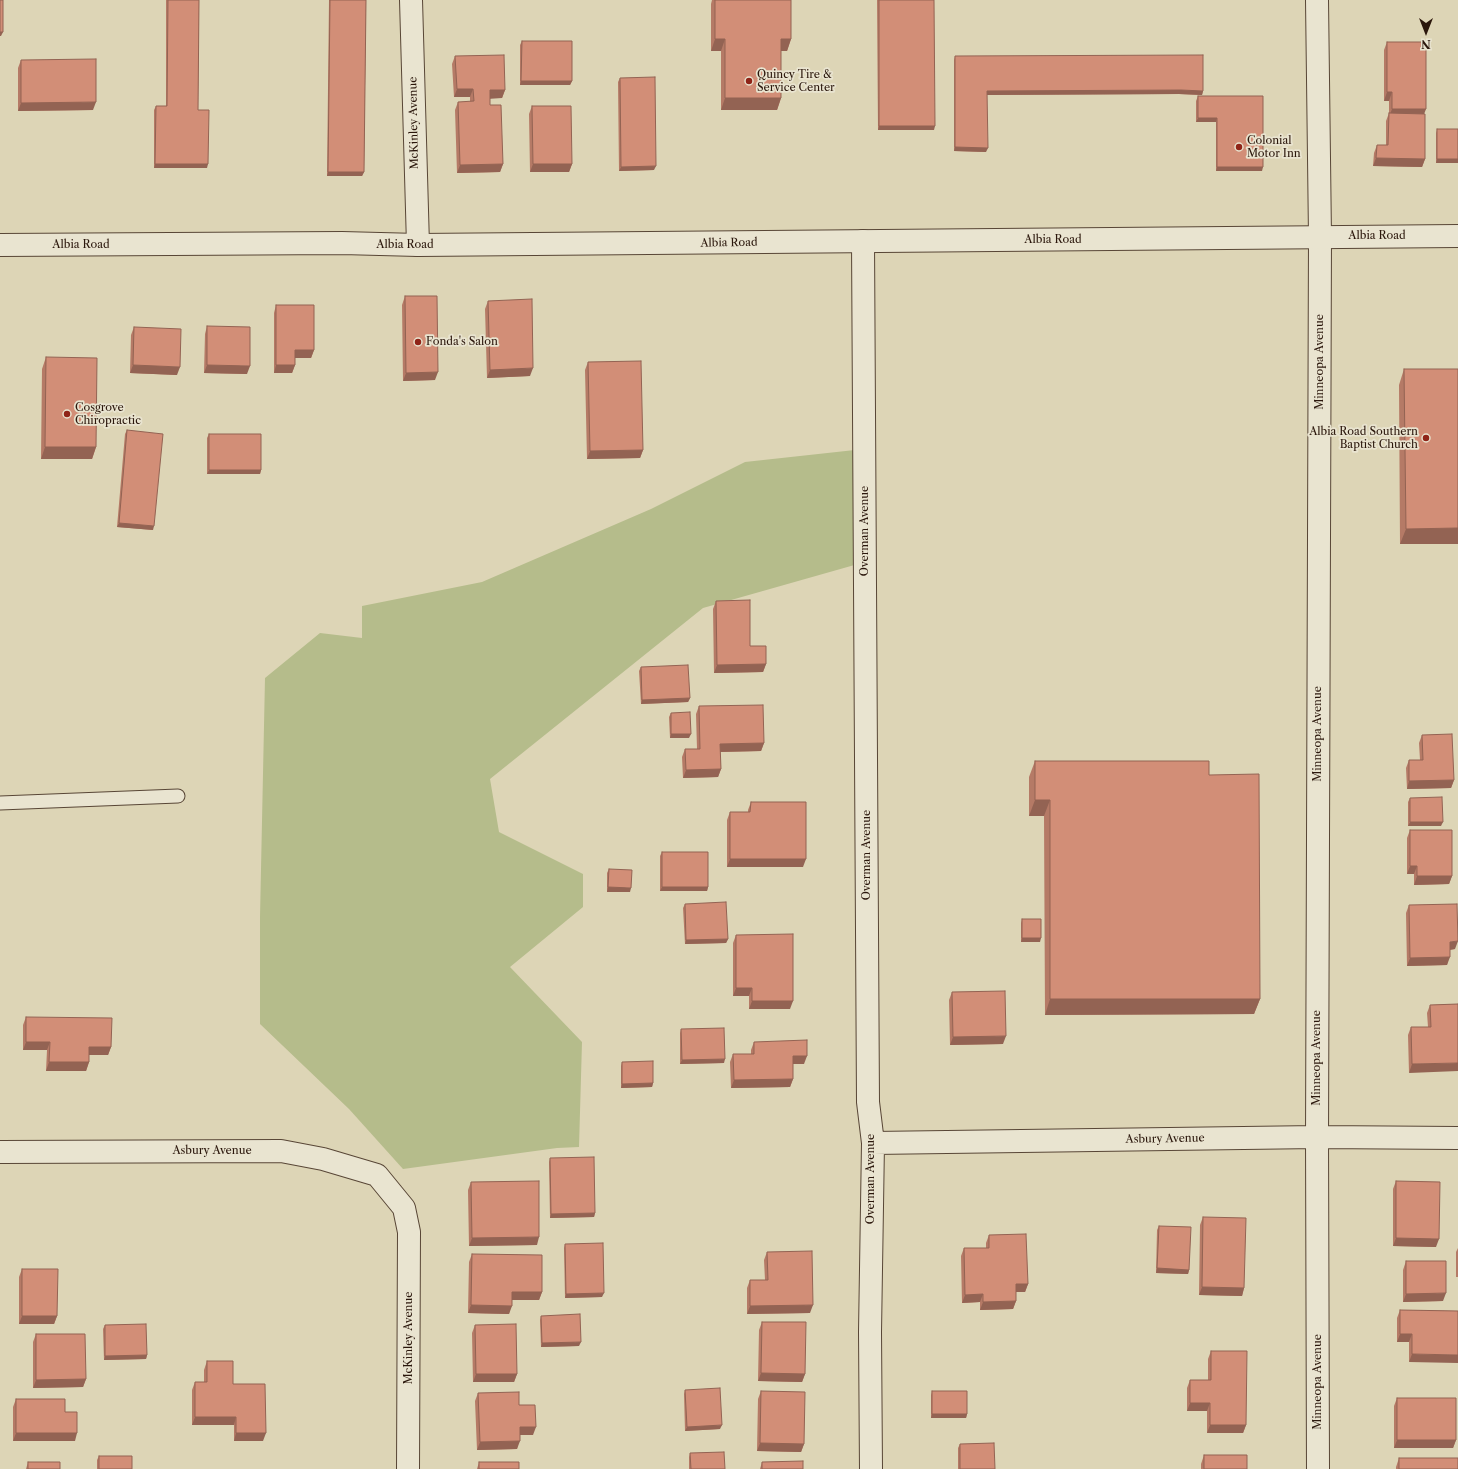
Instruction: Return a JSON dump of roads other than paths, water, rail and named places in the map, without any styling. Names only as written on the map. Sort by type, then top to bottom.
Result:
[{"type":"street","name":"McKinley Avenue","points":[[411,0],[418,245]]},
{"type":"street","name":"Minneopa Avenue","points":[[1317,0],[1320,237],[1317,1137],[1318,1469]]},
{"type":"street","name":"Albia Road","points":[[0,245],[342,243],[418,245],[1458,236]]},
{"type":"street","name":"Overman Avenue","points":[[863,241],[868,1095],[873,1143],[870,1332],[871,1469]]},
{"type":"street","name":"Asbury Avenue","points":[[873,1143],[1317,1137],[1458,1138]]},
{"type":"street","name":"Asbury Avenue","points":[[0,1152],[281,1151],[323,1159],[378,1175],[404,1208]]},
{"type":"street","name":"McKinley Avenue","points":[[404,1208],[409,1232],[408,1469]]},
{"type":"lane","points":[[0,803],[178,796]]},
{"type":"place","name":"Quincy Tire & Service Center","points":[[749,81]]},
{"type":"place","name":"Colonial Motor Inn","points":[[1239,147]]},
{"type":"place","name":"Fonda's Salon","points":[[418,342]]},
{"type":"place","name":"Cosgrove Chiropractic","points":[[67,414]]},
{"type":"place","name":"Albia Road Southern Baptist Church","points":[[1426,438]]}]
